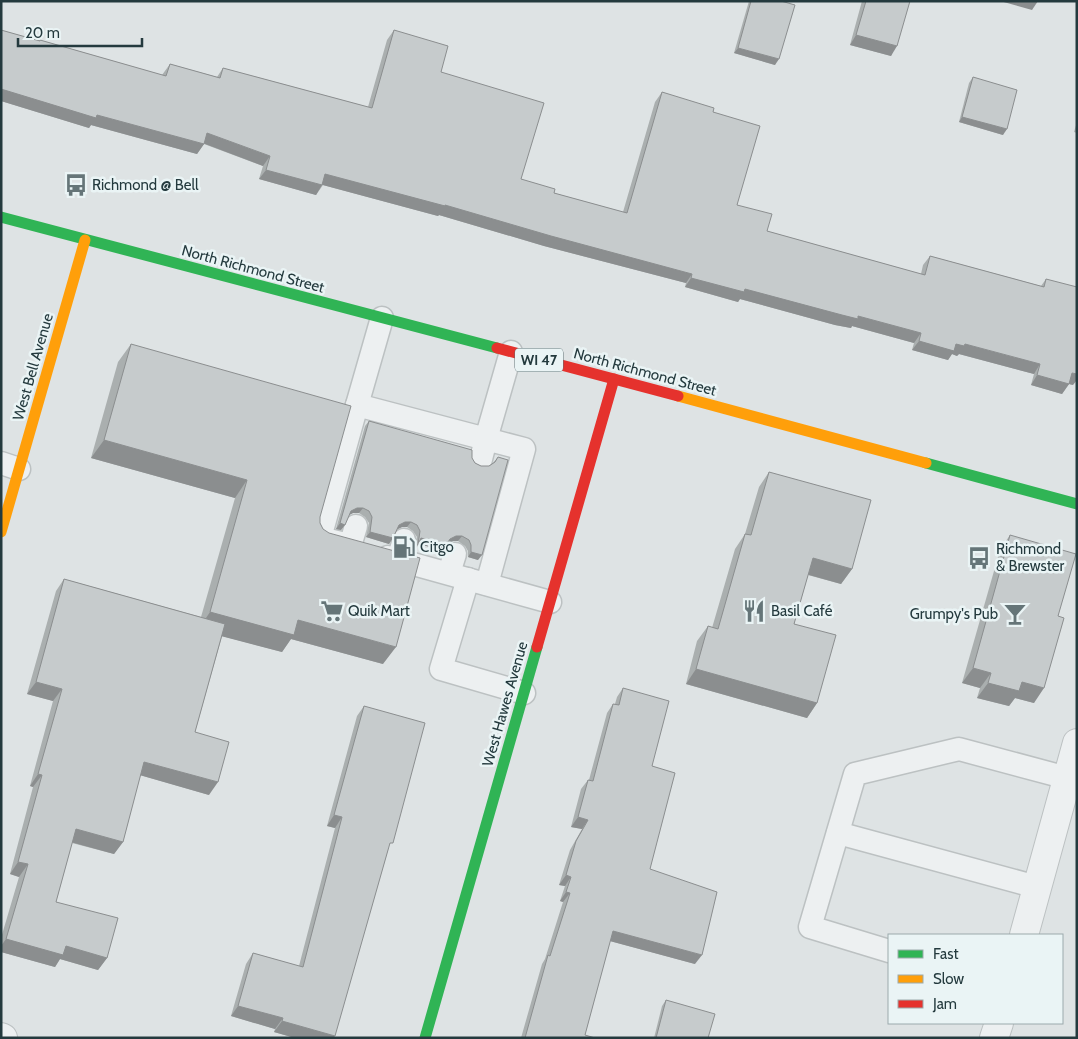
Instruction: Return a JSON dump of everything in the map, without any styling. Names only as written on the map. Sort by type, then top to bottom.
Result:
[{"type":"main road","name":"North Richmond Street","points":[[1,217],[1077,504]]},
{"type":"main road","name":"West Bell Avenue","points":[[1,532],[10,466],[85,240]]},
{"type":"main road","name":"West Hawes Avenue","points":[[424,1038],[614,379]]},
{"type":"street","points":[[1024,934],[1077,743]]},
{"type":"street","points":[[994,1038],[998,1024]]},
{"type":"lane","points":[[382,318],[320,538],[353,536],[401,550],[550,602]]},
{"type":"lane","points":[[484,449],[510,352]]},
{"type":"lane","points":[[357,406],[384,422],[484,449],[524,449],[465,572],[441,669],[524,693]]},
{"type":"lane","points":[[888,952],[810,927],[855,774],[959,749],[1067,778]]},
{"type":"lane","points":[[838,833],[1037,887]]},
{"type":"building","points":[[751,1],[781,1],[795,5],[779,59],[738,48]]},
{"type":"building","points":[[866,1],[910,1],[897,46],[856,35]]},
{"type":"building","points":[[1,30],[166,76],[170,64],[220,78],[223,68],[372,108],[394,30],[448,46],[441,72],[544,103],[521,179],[555,189],[554,193],[627,213],[662,92],[714,108],[713,112],[760,126],[737,205],[772,214],[767,231],[925,275],[930,256],[1044,287],[1046,279],[1077,287],[1077,374],[1072,373],[1069,384],[1037,375],[1040,364],[965,344],[964,346],[956,344],[954,351],[919,341],[921,333],[858,316],[858,319],[745,289],[744,292],[691,278],[692,274],[445,205],[325,174],[322,185],[266,170],[270,156],[207,133],[204,144],[97,115],[96,118],[1,89]]},
{"type":"building","points":[[973,77],[1017,90],[1007,129],[962,117]]},
{"type":"building","points":[[131,344],[351,406],[320,517],[320,523],[323,529],[329,533],[420,558],[396,647],[298,620],[294,635],[210,612],[247,480],[104,440]]},
{"type":"building","points":[[369,421],[472,450],[472,458],[475,463],[481,466],[489,466],[498,457],[508,460],[482,555],[471,552],[469,540],[462,536],[450,539],[446,545],[421,538],[418,545],[420,531],[417,525],[411,522],[399,525],[393,538],[370,532],[372,517],[369,511],[363,508],[351,511],[345,525],[340,523]]},
{"type":"building","name":"Basil Café","points":[[769,472],[871,500],[852,569],[813,558],[794,624],[836,635],[817,703],[696,669],[708,626],[718,629],[745,534],[751,535]]},
{"type":"building","name":"Grumpy's Pub","points":[[1010,535],[1076,554],[1058,616],[1064,618],[1044,688],[1022,682],[1019,691],[988,683],[991,673],[973,668]]},
{"type":"building","points":[[64,579],[225,624],[195,732],[229,742],[218,782],[144,762],[123,842],[76,829],[56,902],[118,918],[107,958],[66,946],[63,955],[6,939],[28,864],[18,862],[42,775],[38,774],[62,689],[36,682]]},
{"type":"building","points":[[623,688],[669,701],[652,766],[675,773],[650,869],[717,892],[702,955],[613,931],[585,1035],[595,1038],[525,1038],[548,955],[550,956],[570,893],[566,892],[571,877],[566,875],[576,841],[588,820],[578,817],[588,780],[593,781],[613,704],[619,705]]},
{"type":"building","points":[[364,706],[425,723],[393,843],[390,843],[335,1036],[282,1021],[283,1018],[238,1006],[253,953],[303,967],[342,817],[334,815]]},
{"type":"building","points":[[666,1000],[715,1014],[708,1038],[656,1038]]},
{"type":"traffic: fast","points":[[1,217],[497,348]]},
{"type":"traffic: fast","points":[[926,463],[1077,504]]},
{"type":"traffic: fast","points":[[425,1038],[537,647]]},
{"type":"traffic: slow","points":[[1,532],[85,240]]},
{"type":"traffic: slow","points":[[678,396],[926,463]]},
{"type":"traffic: jam","points":[[497,348],[678,396]]},
{"type":"traffic: jam","points":[[537,647],[614,379]]},
{"type":"place","name":"Richmond @ Bell","points":[[76,185]]},
{"type":"place","name":"Citgo","points":[[404,547]]},
{"type":"place","name":"Richmond & Brewster","points":[[979,558]]},
{"type":"place","name":"Quik Mart","points":[[332,611]]},
{"type":"place","name":"Basil Café","points":[[754,611]]},
{"type":"place","name":"Grumpy's Pub","points":[[1015,614]]}]
